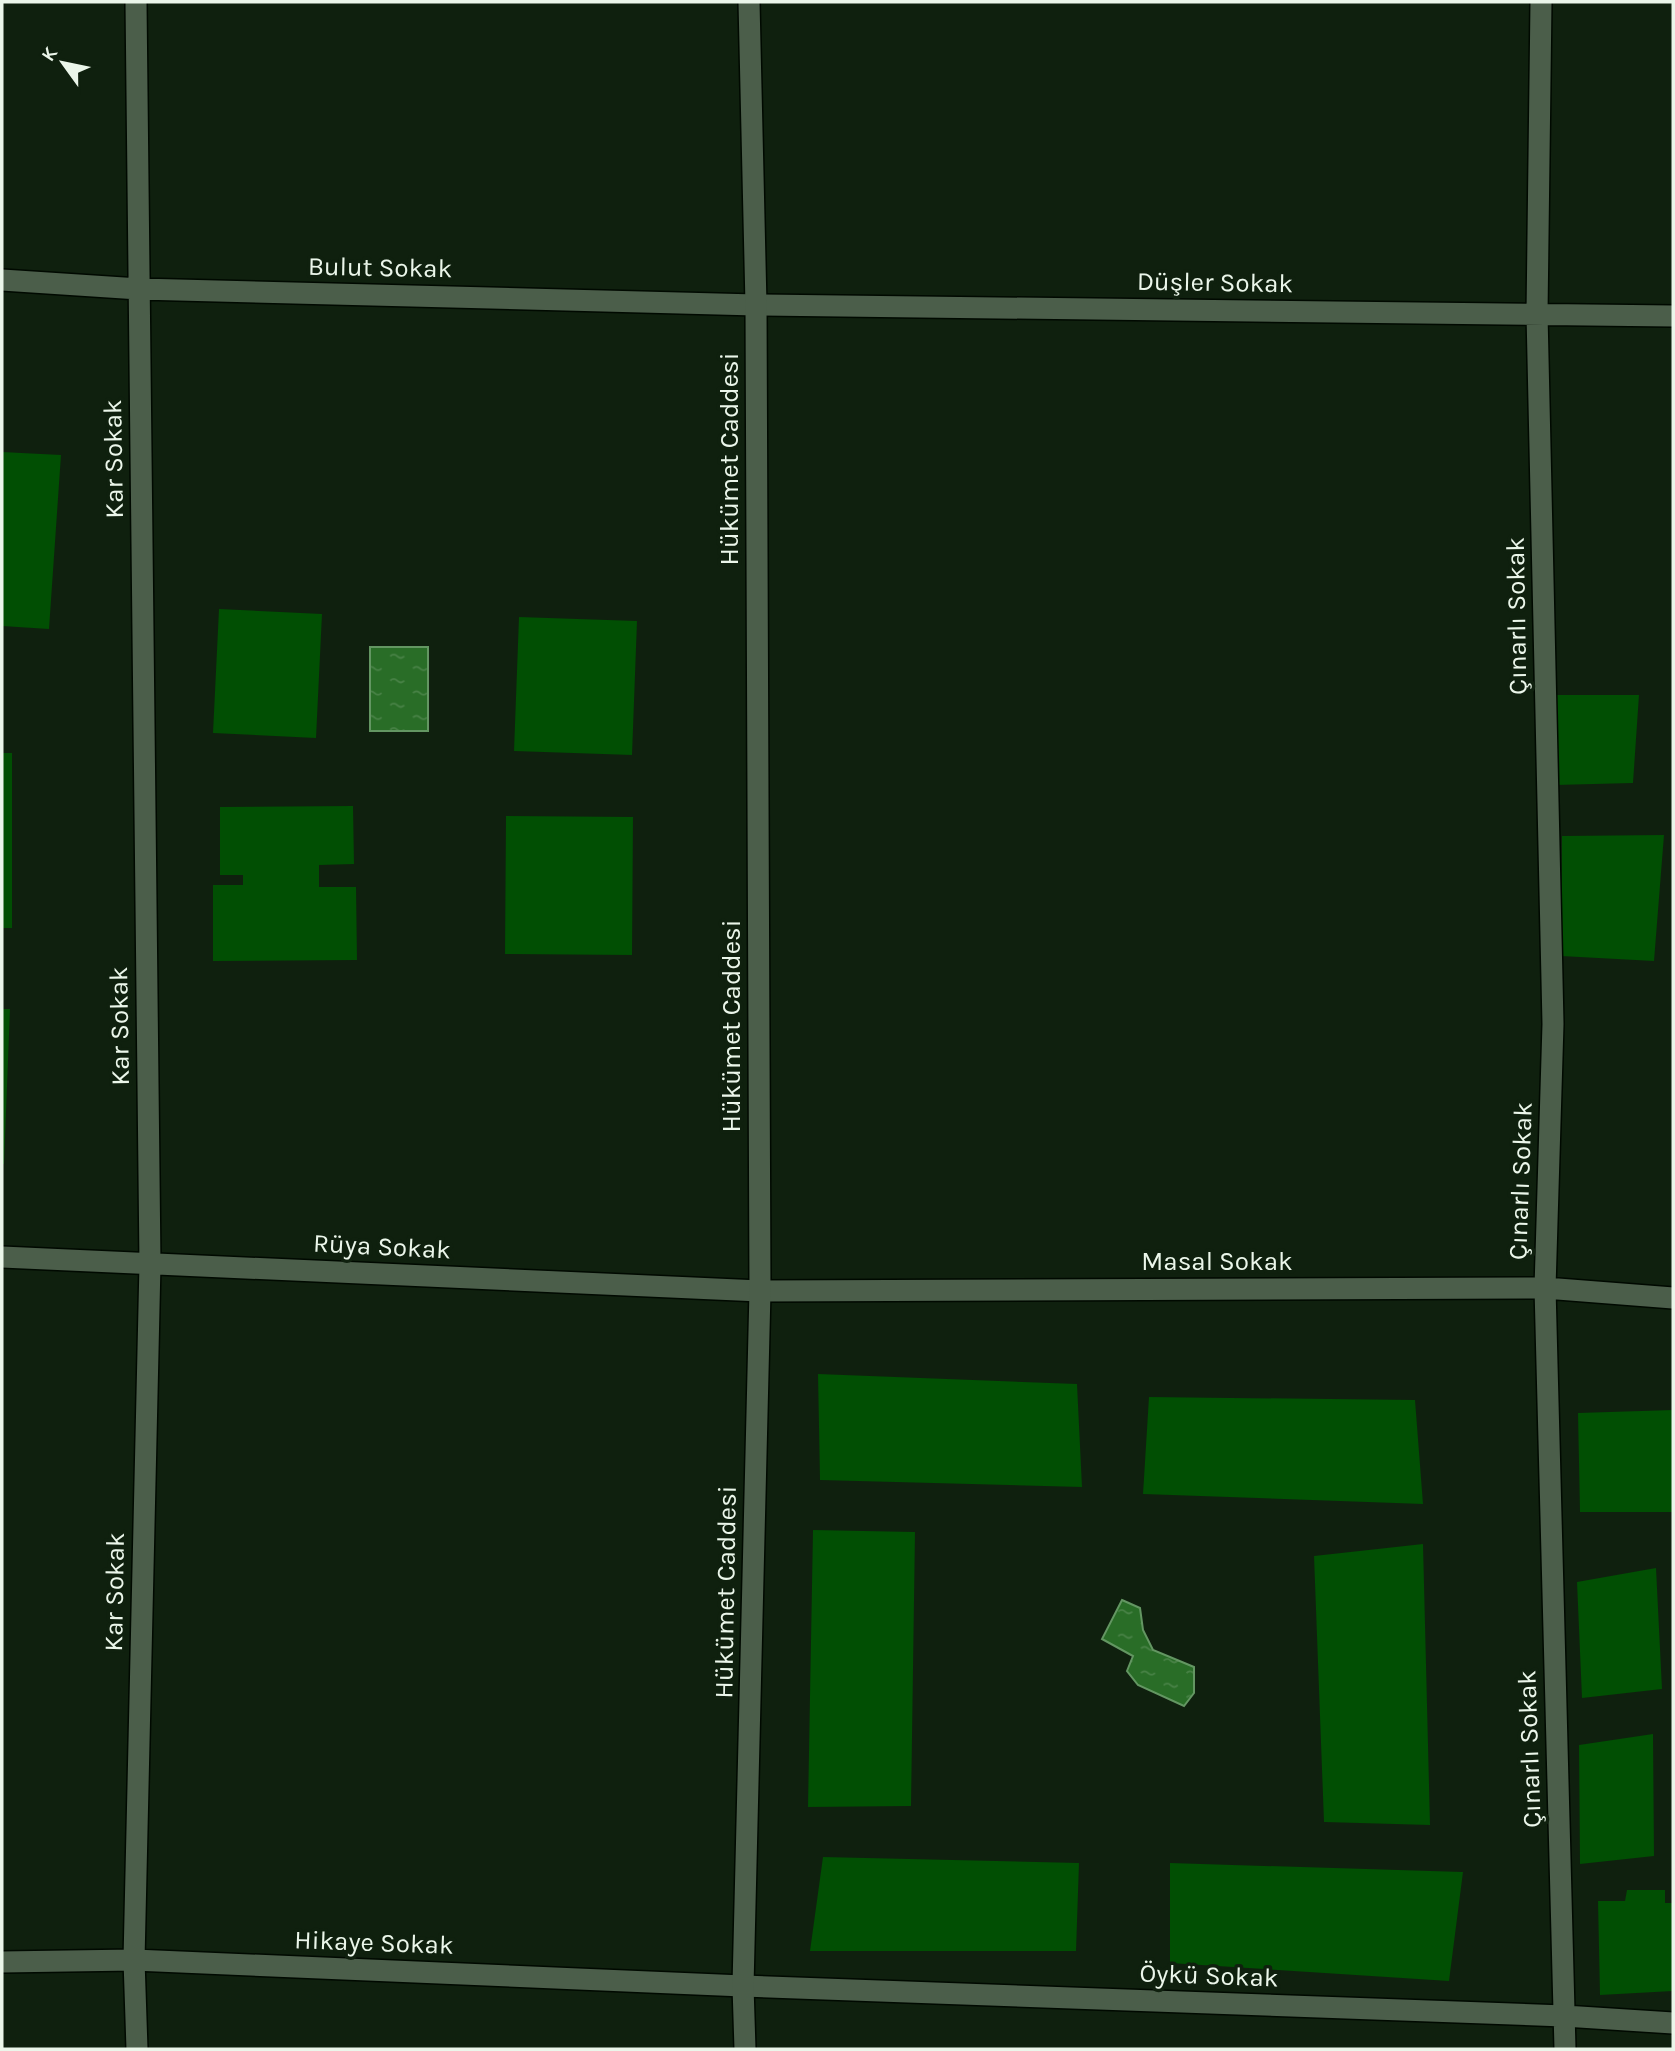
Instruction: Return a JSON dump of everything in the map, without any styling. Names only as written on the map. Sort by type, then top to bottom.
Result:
[{"type":"street","name":"Kar Sokak","points":[[136,2],[150,1264],[134,1960],[137,2049]]},
{"type":"street","name":"Hükümet Caddesi","points":[[745,2049],[743,1986],[760,1291],[757,304],[749,2]]},
{"type":"street","name":"Çınarlı Sokak","points":[[1541,2],[1537,314],[1553,1024],[1545,1288],[1565,2049]]},
{"type":"street","name":"Bulut Sokak","points":[[2,280],[139,289],[757,304]]},
{"type":"street","name":"Düşler Sokak","points":[[757,304],[1673,316]]},
{"type":"street","name":"Rüya Sokak","points":[[2,1257],[760,1291]]},
{"type":"street","name":"Masal Sokak","points":[[760,1291],[1545,1288],[1673,1298]]},
{"type":"street","name":"Hikaye Sokak","points":[[2,1962],[134,1960],[743,1986]]},
{"type":"street","name":"Öykü Sokak","points":[[743,1986],[1564,2016],[1673,2023]]},
{"type":"water","points":[[370,647],[428,647],[428,731],[370,731]]},
{"type":"water","points":[[1122,1600],[1140,1608],[1143,1630],[1153,1650],[1194,1667],[1194,1693],[1184,1706],[1138,1685],[1127,1671],[1133,1656],[1102,1639]]},
{"type":"building","points":[[2,452],[61,455],[49,629],[2,626]]},
{"type":"building","points":[[219,609],[322,614],[316,738],[213,733]]},
{"type":"building","points":[[519,617],[637,621],[632,755],[514,751]]},
{"type":"building","points":[[1555,695],[1639,695],[1633,783],[1555,785]]},
{"type":"building","points":[[2,753],[12,753],[12,928],[2,928]]},
{"type":"building","points":[[353,806],[354,864],[319,865],[319,887],[356,887],[357,960],[213,961],[213,885],[243,885],[243,875],[220,875],[220,807]]},
{"type":"building","points":[[506,816],[633,817],[632,955],[505,954]]},
{"type":"building","points":[[1664,835],[1654,961],[1561,956],[1562,836]]},
{"type":"building","points":[[2,1009],[10,1009],[4,1164],[2,1164]]},
{"type":"building","points":[[818,1374],[1077,1384],[1082,1487],[820,1480]]},
{"type":"building","points":[[1149,1397],[1415,1400],[1423,1504],[1143,1494]]},
{"type":"building","points":[[1673,1410],[1673,1512],[1580,1512],[1578,1413]]},
{"type":"building","points":[[813,1530],[915,1532],[911,1806],[808,1807]]},
{"type":"building","points":[[1423,1544],[1430,1825],[1324,1822],[1314,1556]]},
{"type":"building","points":[[1656,1568],[1662,1689],[1582,1698],[1577,1582]]},
{"type":"building","points":[[1653,1734],[1654,1856],[1580,1864],[1579,1745]]},
{"type":"building","points":[[823,1857],[1079,1863],[1076,1951],[810,1951]]},
{"type":"building","points":[[1170,1863],[1463,1872],[1449,1981],[1170,1963]]},
{"type":"building","points":[[1627,1890],[1665,1890],[1665,1903],[1673,1903],[1673,1991],[1600,1995],[1598,1901],[1625,1901]]}]
